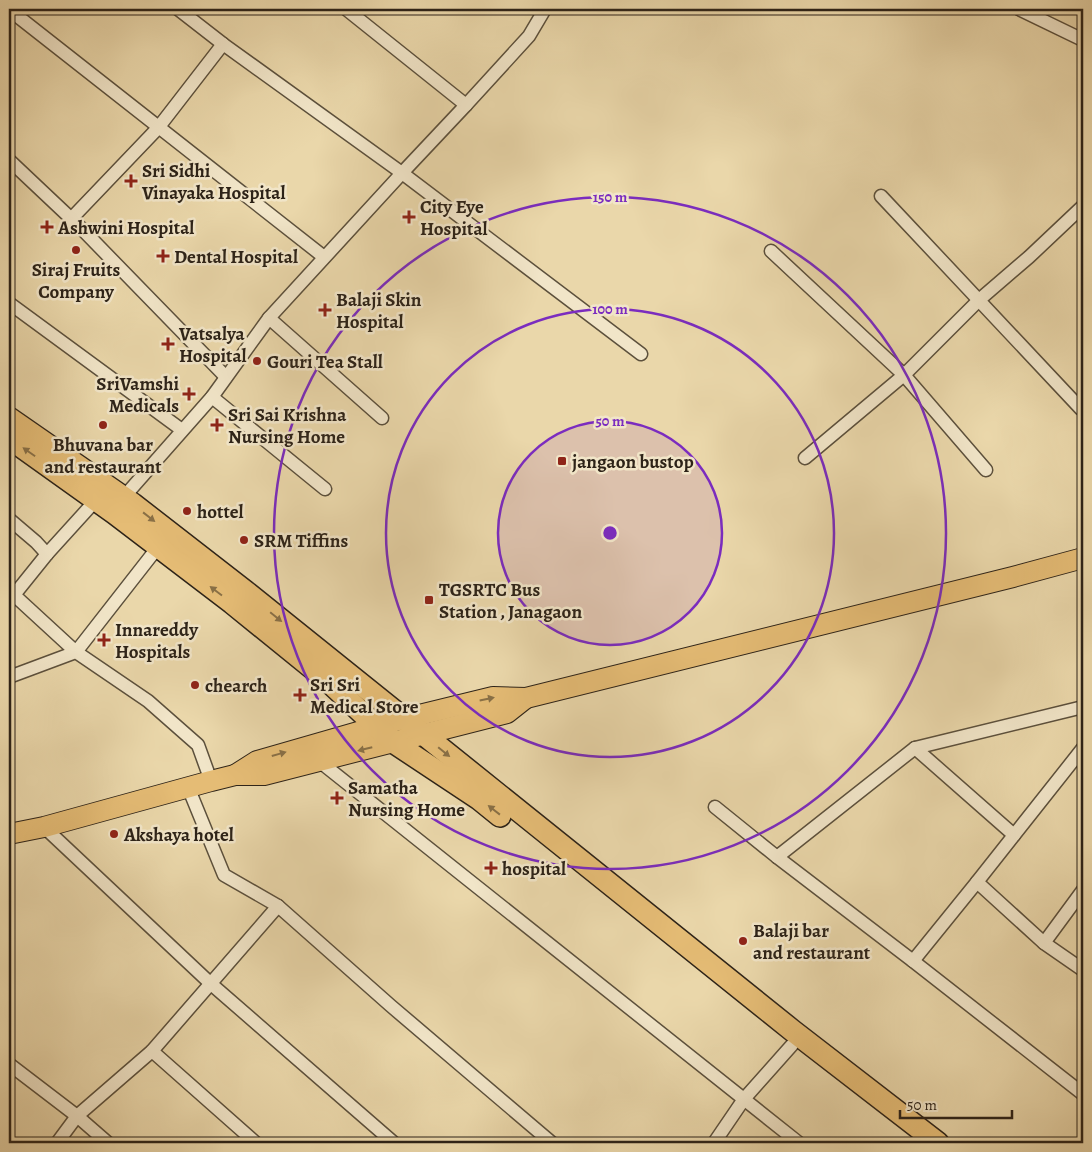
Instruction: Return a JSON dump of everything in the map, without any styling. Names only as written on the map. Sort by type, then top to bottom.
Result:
[{"type":"highway","points":[[9,418],[123,498],[249,595],[785,1025],[938,1143]]},
{"type":"highway","points":[[9,438],[96,500],[232,603],[327,680],[393,742],[479,799],[917,1143]]},
{"type":"main road","points":[[236,775],[257,761],[403,719],[493,697],[526,698],[1083,558]]},
{"type":"main road","points":[[9,834],[44,827],[210,781],[236,775],[264,775],[507,713],[526,698]]},
{"type":"street","points":[[178,9],[223,44],[402,173],[641,354]]},
{"type":"street","points":[[346,9],[466,106]]},
{"type":"street","points":[[123,498],[212,396],[269,318],[529,36],[545,9]]},
{"type":"street","points":[[1019,9],[1083,40]]},
{"type":"street","points":[[16,15],[324,258]]},
{"type":"street","points":[[71,218],[158,128],[223,44]]},
{"type":"street","points":[[9,160],[71,218],[226,377]]},
{"type":"street","points":[[881,196],[1081,409]]},
{"type":"street","points":[[805,458],[904,375],[979,300],[1029,257],[1083,206]]},
{"type":"street","points":[[772,251],[904,375],[986,470]]},
{"type":"street","points":[[9,303],[182,430]]},
{"type":"street","points":[[269,318],[382,418]]},
{"type":"street","points":[[212,396],[325,489]]},
{"type":"street","points":[[96,500],[11,595],[76,652],[148,701],[198,745],[210,781]]},
{"type":"street","points":[[9,519],[47,554]]},
{"type":"street","points":[[9,677],[76,652],[158,547]]},
{"type":"street","points":[[777,858],[915,748],[1083,707]]},
{"type":"street","points":[[915,748],[1014,836]]},
{"type":"street","points":[[913,961],[1083,748]]},
{"type":"street","points":[[319,761],[799,1143]]},
{"type":"street","points":[[188,787],[224,875],[278,906],[391,1006],[552,1143]]},
{"type":"street","points":[[716,807],[777,858],[1083,1094]]},
{"type":"street","points":[[44,827],[210,984],[394,1143]]},
{"type":"street","points":[[977,882],[1044,943],[1083,970]]},
{"type":"street","points":[[1044,943],[1083,890]]},
{"type":"street","points":[[57,1143],[77,1116],[152,1051],[278,906]]},
{"type":"street","points":[[714,1143],[744,1099],[792,1045]]},
{"type":"street","points":[[152,1051],[256,1143]]},
{"type":"street","points":[[9,1064],[77,1116],[108,1143]]},
{"type":"place","name":"Sri Sidhi Vinayaka Hospital","points":[[131,181]]},
{"type":"place","name":"City Eye Hospital","points":[[409,217]]},
{"type":"place","name":"Ashwini Hospital","points":[[47,227]]},
{"type":"place","name":"Siraj Fruits Company","points":[[76,250]]},
{"type":"place","name":"Dental Hospital","points":[[163,256]]},
{"type":"place","name":"Balaji Skin Hospital","points":[[325,310]]},
{"type":"place","name":"Vatsalya Hospital","points":[[168,344]]},
{"type":"place","name":"Gouri Tea Stall","points":[[257,361]]},
{"type":"place","name":"SriVamshi Medicals","points":[[189,394]]},
{"type":"place","name":"Bhuvana bar and restaurant","points":[[103,425]]},
{"type":"place","name":"Sri Sai Krishna Nursing Home","points":[[217,425]]},
{"type":"place","name":"jangaon bustop","points":[[562,461]]},
{"type":"place","name":"hottel","points":[[187,511]]},
{"type":"place","name":"SRM Tiffins","points":[[244,540]]},
{"type":"place","name":"TGSRTC Bus Station , Janagaon","points":[[429,600]]},
{"type":"place","name":"Innareddy Hospitals","points":[[104,640]]},
{"type":"place","name":"chearch","points":[[195,685]]},
{"type":"place","name":"Sri Sri Medical Store","points":[[300,695]]},
{"type":"place","name":"Samatha Nursing Home","points":[[337,798]]},
{"type":"place","name":"Akshaya hotel","points":[[114,834]]},
{"type":"place","name":"hospital","points":[[491,868]]},
{"type":"place","name":"Balaji bar and restaurant","points":[[743,941]]}]
